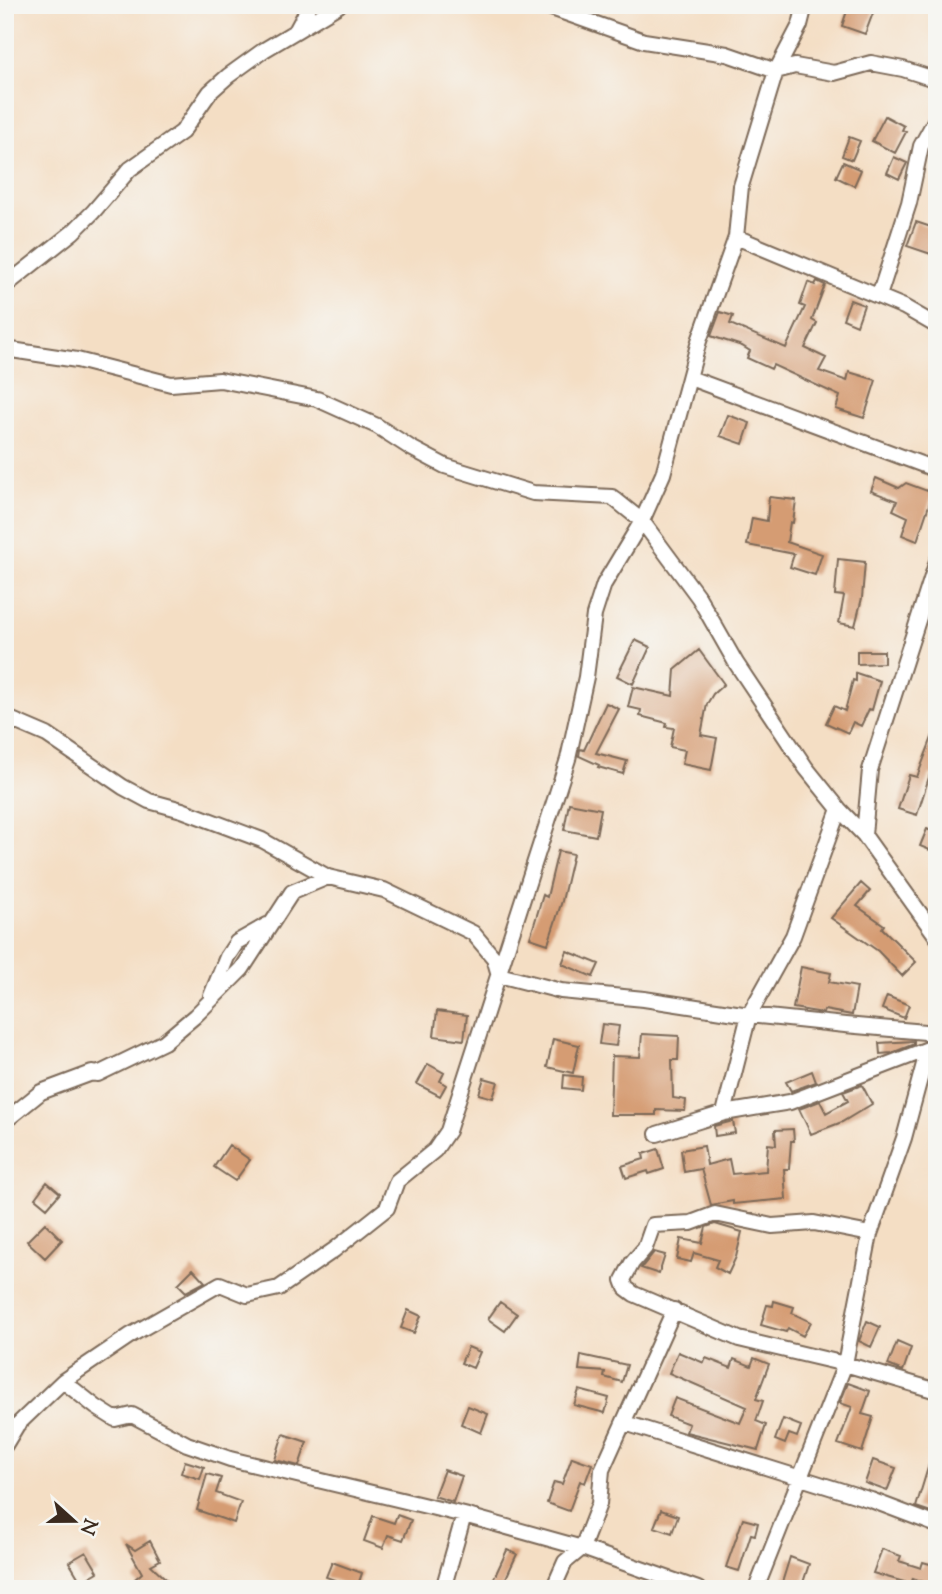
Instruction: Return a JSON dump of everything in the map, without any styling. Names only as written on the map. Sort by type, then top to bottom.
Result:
[{"type":"street","points":[[296,31],[310,5]]},
{"type":"street","points":[[5,286],[73,232],[130,169],[182,132],[210,92],[228,76],[264,50],[339,5]]},
{"type":"street","points":[[543,5],[644,41],[727,54],[776,71],[795,66],[834,73],[872,63],[937,80]]},
{"type":"street","points":[[5,1445],[17,1425],[63,1381],[131,1335],[220,1284],[247,1295],[279,1288],[334,1250],[387,1208],[397,1181],[435,1150],[448,1131],[568,759],[586,677],[594,615],[604,584],[642,522],[663,474],[699,341],[736,237],[741,187],[776,71],[800,25],[805,5]]},
{"type":"street","points":[[878,296],[909,203],[921,146],[937,117]]},
{"type":"street","points":[[736,237],[904,307],[937,326]]},
{"type":"street","points":[[5,349],[77,360],[171,384],[220,380],[317,399],[377,426],[445,466],[533,493],[612,497],[642,522],[699,598],[736,663],[806,768],[864,835],[937,937]]},
{"type":"street","points":[[690,378],[937,470]]},
{"type":"street","points":[[864,835],[870,770],[937,561]]},
{"type":"street","points":[[5,717],[47,735],[123,788],[149,801],[182,810],[262,840],[328,877],[384,890],[473,933],[494,958],[499,975]]},
{"type":"street","points":[[724,1113],[749,1015],[793,936],[839,809]]},
{"type":"street","points":[[5,1121],[41,1092],[92,1073],[98,1074],[164,1042],[208,1004],[242,969],[292,892],[328,877]]},
{"type":"street","points":[[499,975],[561,991],[644,999],[749,1015],[937,1033]]},
{"type":"street","points":[[657,1133],[724,1113],[790,1102],[932,1047]]},
{"type":"street","points":[[756,1589],[845,1364],[870,1234],[932,1047]]},
{"type":"street","points":[[870,1234],[814,1223],[772,1226],[715,1214],[691,1223],[653,1226],[645,1248],[632,1263],[623,1280],[626,1288],[634,1294],[740,1339],[845,1364],[937,1391]]},
{"type":"street","points":[[553,1589],[565,1562],[582,1548],[599,1504],[602,1470],[674,1310]]},
{"type":"street","points":[[63,1381],[96,1408],[116,1419],[132,1415],[187,1444],[230,1460],[464,1515],[582,1548],[698,1589]]},
{"type":"street","points":[[625,1423],[871,1500],[937,1525]]},
{"type":"street","points":[[443,1589],[464,1515]]},
{"type":"building","points":[[849,5],[876,5],[865,34],[842,26]]},
{"type":"building","points":[[885,116],[904,126],[902,130],[906,132],[895,153],[872,141]]},
{"type":"building","points":[[849,137],[860,141],[852,160],[842,156]]},
{"type":"building","points":[[894,157],[907,163],[899,179],[887,173]]},
{"type":"building","points":[[843,162],[861,170],[854,186],[836,177]]},
{"type":"building","points":[[916,222],[937,229],[937,256],[907,246]]},
{"type":"building","points":[[817,281],[825,285],[812,320],[817,323],[805,348],[826,358],[819,371],[847,381],[849,372],[876,380],[864,418],[836,409],[840,396],[773,365],[771,369],[747,358],[750,351],[742,346],[711,336],[720,312],[733,316],[730,324],[786,348],[805,307],[800,305],[808,282],[815,285]]},
{"type":"building","points":[[850,300],[864,305],[857,325],[843,319]]},
{"type":"building","points":[[728,415],[750,423],[743,444],[720,436]]},
{"type":"building","points":[[876,478],[899,488],[906,483],[933,493],[917,541],[902,535],[908,517],[893,510],[897,501],[871,491]]},
{"type":"building","points":[[769,497],[796,500],[787,542],[822,554],[815,575],[790,567],[794,554],[747,545],[752,518],[767,521]]},
{"type":"building","points":[[838,559],[865,562],[862,598],[855,626],[839,623],[844,596],[835,595]]},
{"type":"building","points":[[635,640],[650,647],[633,684],[617,676]]},
{"type":"building","points":[[699,650],[724,684],[707,704],[701,735],[717,738],[711,770],[682,764],[685,750],[670,747],[674,728],[666,727],[667,723],[640,716],[641,710],[628,707],[633,687],[673,696],[675,670]]},
{"type":"building","points":[[857,651],[884,651],[884,663],[857,664]]},
{"type":"building","points":[[856,673],[880,681],[872,710],[869,709],[861,726],[853,722],[848,733],[826,723],[834,706],[845,711],[853,680],[856,681]]},
{"type":"building","points":[[606,703],[619,709],[596,753],[627,761],[623,774],[598,767],[599,765],[579,756],[580,749],[584,750]]},
{"type":"building","points":[[936,727],[937,777],[930,774],[917,815],[898,809],[909,775],[917,777]]},
{"type":"building","points":[[569,803],[601,809],[596,836],[564,830]]},
{"type":"building","points":[[927,829],[937,834],[937,853],[920,846]]},
{"type":"building","points":[[558,851],[573,854],[548,944],[530,938],[543,895],[547,897]]},
{"type":"building","points":[[861,883],[870,891],[857,906],[884,925],[882,928],[916,962],[902,976],[878,951],[831,918]]},
{"type":"building","points":[[567,951],[599,964],[593,977],[562,964]]},
{"type":"building","points":[[801,967],[831,973],[829,982],[857,987],[852,1015],[793,1008]]},
{"type":"building","points":[[887,996],[909,1005],[904,1018],[882,1009]]},
{"type":"building","points":[[437,1011],[467,1015],[464,1040],[434,1036]]},
{"type":"building","points":[[602,1024],[619,1026],[616,1046],[599,1044]]},
{"type":"building","points":[[642,1034],[679,1036],[678,1060],[672,1060],[673,1098],[686,1100],[685,1111],[656,1110],[656,1115],[610,1115],[612,1056],[640,1057]]},
{"type":"building","points":[[553,1039],[579,1045],[573,1073],[547,1067]]},
{"type":"building","points":[[914,1041],[914,1044],[892,1053],[880,1054],[879,1043]]},
{"type":"building","points":[[428,1064],[444,1073],[440,1081],[446,1085],[440,1096],[417,1084]]},
{"type":"building","points":[[812,1071],[816,1082],[791,1091],[786,1082]]},
{"type":"building","points":[[564,1075],[582,1077],[581,1090],[563,1088]]},
{"type":"building","points":[[484,1078],[498,1082],[493,1098],[479,1094]]},
{"type":"building","points":[[862,1085],[872,1104],[842,1122],[811,1134],[799,1109],[820,1101],[826,1113],[848,1101],[843,1092]]},
{"type":"building","points":[[733,1121],[735,1133],[715,1136],[714,1126]]},
{"type":"building","points":[[793,1129],[794,1141],[791,1141],[789,1169],[784,1169],[786,1199],[733,1204],[733,1201],[711,1205],[701,1169],[684,1172],[681,1150],[704,1146],[707,1165],[729,1159],[732,1174],[766,1171],[768,1144],[776,1145],[775,1130]]},
{"type":"building","points":[[229,1145],[250,1160],[235,1181],[214,1167]]},
{"type":"building","points":[[658,1149],[664,1169],[626,1178],[622,1166],[644,1159],[643,1154]]},
{"type":"building","points":[[47,1182],[60,1193],[47,1208],[35,1198]]},
{"type":"building","points":[[45,1223],[62,1240],[45,1258],[27,1241]]},
{"type":"building","points":[[715,1224],[742,1232],[736,1257],[728,1274],[715,1267],[718,1260],[694,1253],[691,1262],[677,1259],[681,1239],[702,1243],[706,1227]]},
{"type":"building","points":[[654,1252],[665,1255],[659,1274],[641,1268]]},
{"type":"building","points":[[193,1269],[205,1282],[186,1292],[178,1284]]},
{"type":"building","points":[[774,1301],[794,1307],[792,1313],[811,1322],[803,1336],[788,1328],[786,1332],[761,1325],[767,1305],[773,1306]]},
{"type":"building","points":[[500,1302],[517,1314],[505,1331],[488,1319]]},
{"type":"building","points":[[408,1310],[421,1316],[414,1333],[401,1328]]},
{"type":"building","points":[[867,1321],[880,1327],[871,1347],[859,1341]]},
{"type":"building","points":[[897,1342],[911,1348],[903,1371],[888,1365]]},
{"type":"building","points":[[468,1347],[480,1352],[473,1368],[461,1363]]},
{"type":"building","points":[[678,1352],[704,1363],[706,1358],[731,1368],[734,1359],[751,1366],[754,1358],[769,1364],[756,1399],[763,1401],[756,1421],[766,1425],[758,1450],[686,1432],[689,1424],[668,1416],[675,1398],[740,1423],[747,1407],[669,1373]]},
{"type":"building","points":[[581,1355],[627,1365],[622,1382],[604,1377],[605,1372],[579,1370]]},
{"type":"building","points":[[848,1383],[870,1391],[862,1414],[873,1417],[862,1452],[838,1444],[852,1407],[840,1403]]},
{"type":"building","points":[[579,1390],[609,1398],[605,1413],[574,1405]]},
{"type":"building","points":[[468,1406],[488,1414],[481,1433],[461,1424]]},
{"type":"building","points":[[783,1419],[801,1426],[797,1437],[789,1434],[785,1444],[775,1440]]},
{"type":"building","points":[[283,1434],[307,1442],[299,1466],[275,1460]]},
{"type":"building","points":[[934,1448],[937,1448],[937,1514],[916,1507]]},
{"type":"building","points":[[572,1457],[592,1464],[585,1483],[580,1481],[569,1511],[547,1503],[554,1482],[562,1484]]},
{"type":"building","points":[[873,1460],[896,1468],[887,1491],[865,1483]]},
{"type":"building","points":[[185,1461],[204,1467],[200,1479],[181,1473]]},
{"type":"building","points":[[444,1470],[462,1476],[453,1502],[434,1496]]},
{"type":"building","points":[[207,1474],[221,1478],[216,1493],[241,1502],[234,1523],[197,1510]]},
{"type":"building","points":[[661,1510],[678,1516],[672,1533],[654,1527]]},
{"type":"building","points":[[397,1515],[411,1520],[403,1540],[388,1535],[383,1548],[364,1541],[373,1516],[394,1523]]},
{"type":"building","points":[[743,1519],[758,1523],[755,1535],[751,1534],[739,1571],[726,1567]]},
{"type":"building","points":[[150,1541],[160,1560],[151,1565],[177,1589],[141,1589],[134,1580],[142,1573],[126,1544],[135,1550]]},
{"type":"building","points":[[882,1549],[901,1556],[899,1561],[921,1568],[923,1562],[937,1566],[937,1587],[913,1578],[911,1584],[873,1573]]},
{"type":"building","points":[[507,1550],[517,1554],[501,1589],[489,1589]]},
{"type":"building","points":[[86,1552],[98,1572],[81,1582],[69,1562]]},
{"type":"building","points":[[790,1557],[809,1564],[801,1589],[780,1589]]},
{"type":"building","points":[[332,1562],[362,1573],[357,1588],[326,1577]]}]
